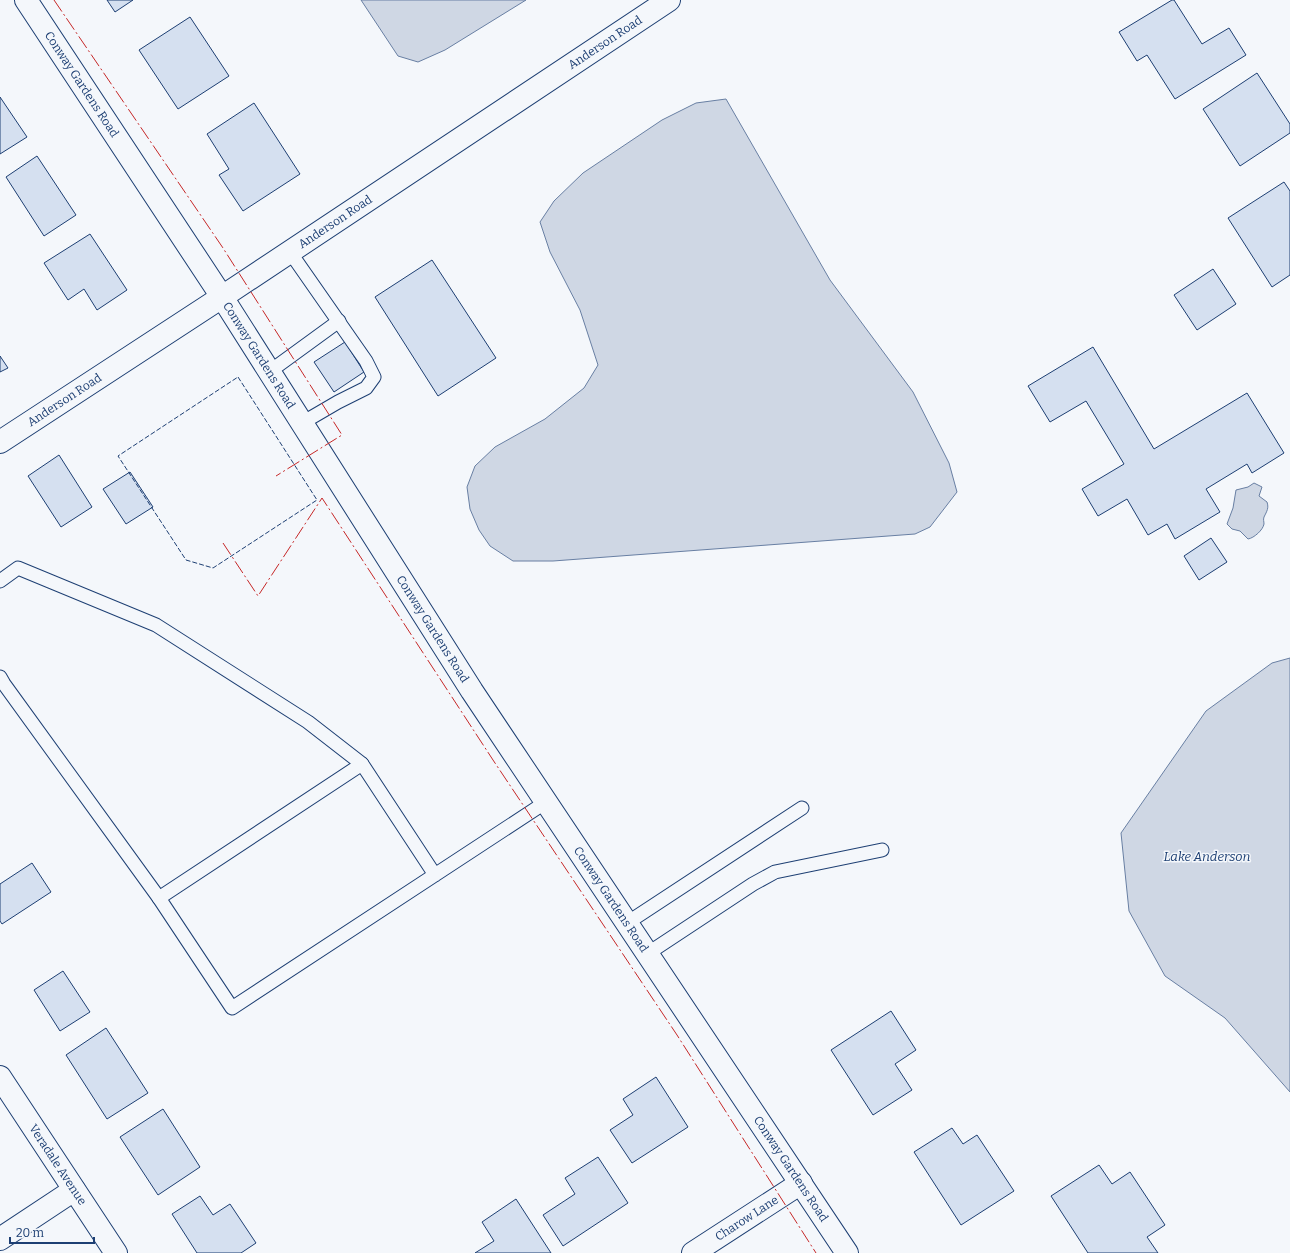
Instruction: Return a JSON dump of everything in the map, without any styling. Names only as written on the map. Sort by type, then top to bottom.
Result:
[{"type":"street","name":"Conway Gardens Road","points":[[26,0],[222,297],[472,691],[847,1253]]},
{"type":"street","name":"Anderson Road","points":[[0,442],[222,297],[669,0]]},
{"type":"street","name":"Veradale Avenue","points":[[0,1077],[116,1253]]},
{"type":"street","name":"Charow Lane","points":[[694,1253],[801,1183]]},
{"type":"street","points":[[0,1239],[74,1190]]},
{"type":"lane","points":[[290,252],[366,361],[374,377],[366,388],[338,402],[302,424]]},
{"type":"lane","points":[[269,372],[339,321]]},
{"type":"lane","points":[[0,581],[18,568],[156,625],[308,722],[362,764],[435,875]]},
{"type":"lane","points":[[0,677],[160,898],[232,1008],[546,802]]},
{"type":"lane","points":[[160,898],[362,764]]},
{"type":"lane","points":[[627,923],[802,808]]},
{"type":"lane","points":[[647,954],[753,884],[775,872],[882,850]]},
{"type":"water","points":[[361,0],[526,0],[445,50],[418,62],[398,56]]},
{"type":"water","points":[[726,99],[830,280],[913,392],[949,463],[957,492],[930,527],[915,534],[553,561],[513,561],[490,546],[479,530],[470,509],[467,487],[475,466],[495,447],[545,419],[584,388],[598,365],[580,310],[550,252],[540,222],[554,201],[583,173],[662,120],[696,103]]},
{"type":"water","points":[[1254,483],[1262,487],[1259,496],[1267,502],[1268,508],[1264,517],[1262,529],[1248,539],[1240,531],[1232,529],[1227,524],[1233,508],[1236,490],[1248,487]]},
{"type":"water","name":"Lake Anderson","points":[[1290,658],[1290,1092],[1225,1018],[1165,976],[1129,911],[1121,833],[1206,711],[1272,663]]},
{"type":"building","points":[[107,0],[133,0],[115,12]]},
{"type":"building","points":[[1174,0],[1202,44],[1229,28],[1246,55],[1175,99],[1147,55],[1137,61],[1119,32]]},
{"type":"building","points":[[190,17],[229,76],[178,109],[139,50]]},
{"type":"building","points":[[1257,73],[1290,124],[1290,133],[1240,166],[1203,109]]},
{"type":"building","points":[[0,97],[27,137],[0,154]]},
{"type":"building","points":[[254,103],[300,174],[243,211],[219,175],[229,169],[207,134]]},
{"type":"building","points":[[37,156],[76,215],[44,236],[6,177]]},
{"type":"building","points":[[1284,182],[1290,191],[1290,275],[1272,287],[1228,218]]},
{"type":"building","points":[[90,234],[127,290],[97,310],[84,289],[68,300],[44,263]]},
{"type":"building","points":[[432,260],[496,358],[438,396],[375,297]]},
{"type":"building","points":[[1213,269],[1236,304],[1197,330],[1174,295]]},
{"type":"building","points":[[345,342],[364,372],[334,392],[314,362]]},
{"type":"building","points":[[1093,347],[1154,449],[1247,393],[1284,453],[1252,473],[1247,464],[1206,489],[1220,512],[1175,539],[1167,524],[1148,535],[1127,499],[1098,516],[1082,489],[1124,464],[1086,401],[1050,422],[1028,386]]},
{"type":"building","points":[[0,356],[8,368],[0,372]]},
{"type":"building","points":[[59,455],[92,507],[61,527],[28,476]]},
{"type":"building","points":[[130,472],[153,507],[126,524],[103,489]]},
{"type":"building","points":[[1211,538],[1227,562],[1199,580],[1184,556]]},
{"type":"building","points":[[32,863],[51,892],[2,924],[0,921],[0,884]]},
{"type":"building","points":[[63,971],[90,1012],[60,1031],[34,990]]},
{"type":"building","points":[[891,1011],[916,1050],[895,1064],[912,1090],[873,1115],[831,1050]]},
{"type":"building","points":[[106,1028],[148,1093],[107,1119],[66,1055]]},
{"type":"building","points":[[656,1077],[688,1127],[632,1163],[610,1130],[633,1115],[623,1099]]},
{"type":"building","points":[[163,1109],[200,1167],[158,1195],[120,1137]]},
{"type":"building","points":[[952,1128],[963,1144],[977,1135],[1014,1191],[961,1225],[914,1152]]},
{"type":"building","points":[[598,1157],[628,1203],[563,1246],[543,1215],[575,1194],[565,1178]]},
{"type":"building","points":[[1099,1165],[1112,1184],[1130,1172],[1165,1225],[1147,1237],[1158,1253],[1088,1253],[1051,1196]]},
{"type":"building","points":[[200,1196],[213,1215],[230,1204],[256,1243],[241,1253],[197,1253],[172,1214]]},
{"type":"building","points":[[516,1199],[551,1253],[475,1253],[494,1241],[482,1222]]},
{"type":"fence","points":[[238,377],[317,500],[213,568],[186,560],[118,456],[238,377]]},
{"type":"power","points":[[54,0],[223,248],[342,435],[276,476]]},
{"type":"power","points":[[223,543],[258,596],[322,498],[493,760],[677,1035],[816,1253]]}]
